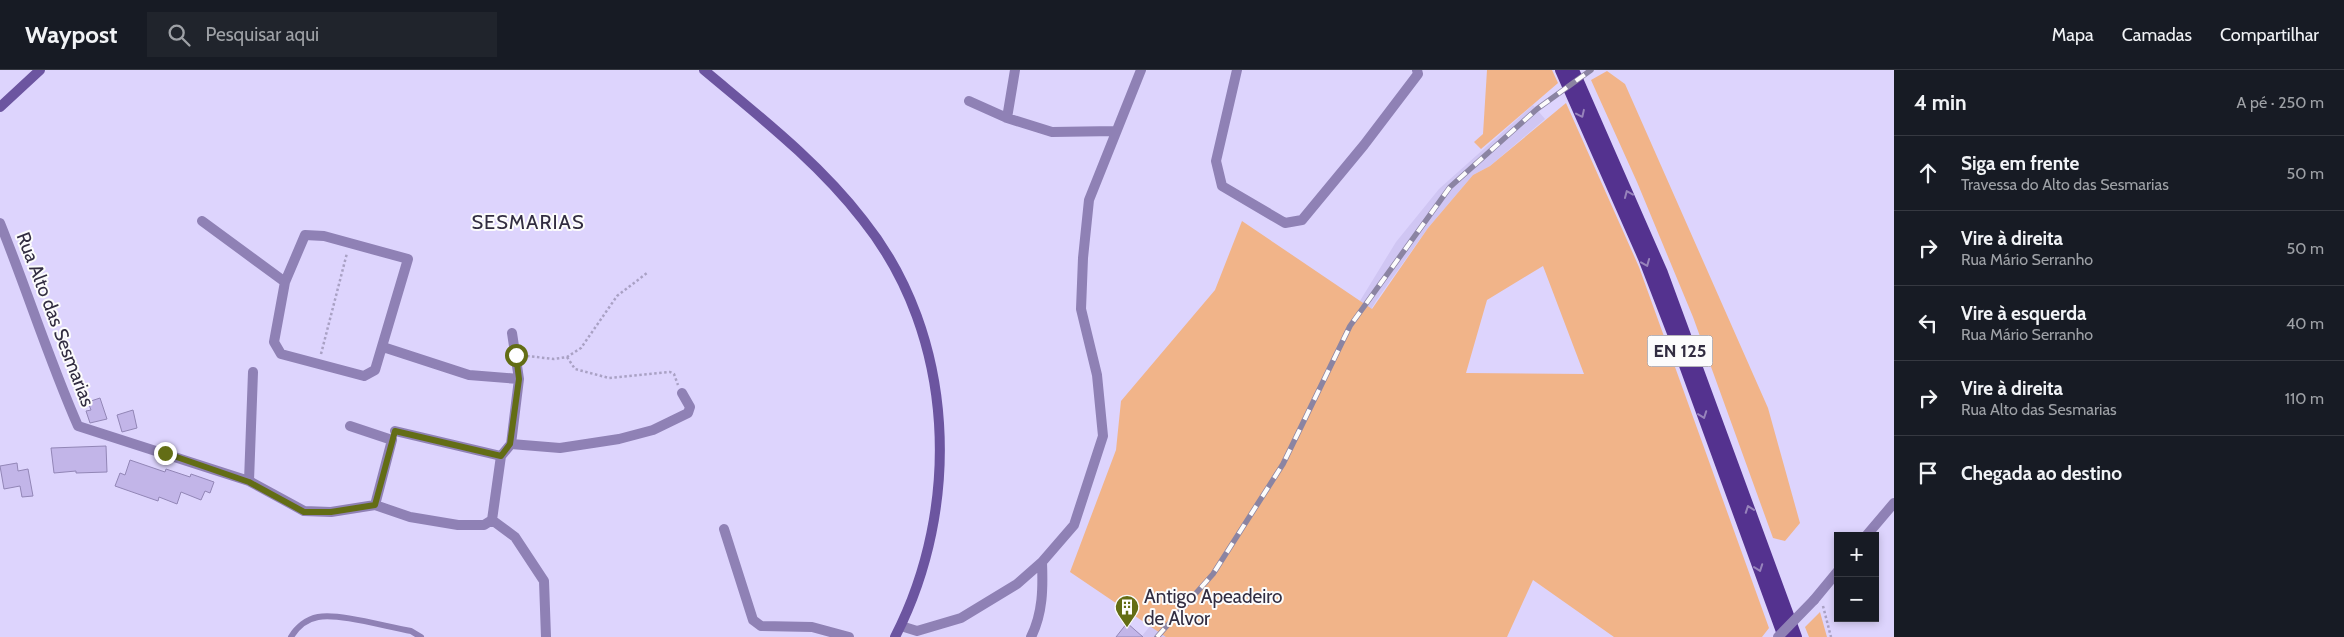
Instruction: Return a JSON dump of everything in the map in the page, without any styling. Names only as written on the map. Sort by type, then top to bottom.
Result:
[{"type":"main road","points":[[0,107],[40,70]]},
{"type":"main road","points":[[704,70],[785,138],[837,189],[864,221],[894,266],[912,303],[927,344],[936,386],[940,435],[937,492],[930,542],[917,590],[895,637]]},
{"type":"main road","name":"EN 125","points":[[1561,70],[1644,258],[1675,337],[1784,637]]},
{"type":"main road","name":"EN 125","points":[[1573,70],[1662,273],[1796,637]]},
{"type":"street","points":[[1007,118],[1015,70]]},
{"type":"street","points":[[900,626],[917,631],[961,618],[1016,584],[1042,562],[1074,525],[1102,436],[1097,375],[1082,309],[1083,258],[1089,200],[1141,70]]},
{"type":"street","points":[[1237,70],[1216,161],[1222,186],[1285,223],[1302,220],[1364,145],[1418,74],[1416,70]]},
{"type":"street","points":[[969,102],[1007,118],[1052,132],[1116,131]]},
{"type":"street","points":[[202,221],[285,282]]},
{"type":"street","name":"Rua Alto das Sesmarias","points":[[0,223],[78,426],[249,482],[304,512],[331,512],[375,505],[410,517],[458,525],[484,525],[492,520]]},
{"type":"street","points":[[305,235],[324,236],[350,242],[408,259],[375,370],[364,376],[281,354],[274,342],[285,282],[305,235]]},
{"type":"street","points":[[512,333],[519,379],[510,444],[501,456],[492,520],[515,537],[544,581],[546,637]]},
{"type":"street","points":[[382,348],[469,375],[519,379]]},
{"type":"street","points":[[249,482],[253,435],[253,372]]},
{"type":"street","points":[[510,444],[560,448],[619,439],[653,430],[690,410],[682,393]]},
{"type":"street","points":[[350,426],[395,431],[501,456]]},
{"type":"street","points":[[375,505],[395,431]]},
{"type":"street","points":[[1869,532],[1894,502]]},
{"type":"street","points":[[724,529],[753,620],[761,626],[812,627],[849,637]]},
{"type":"street","points":[[1031,637],[1040,610],[1043,590],[1042,562]]},
{"type":"street","points":[[1778,637],[1834,575]]},
{"type":"lane","points":[[291,637],[303,623],[318,617],[335,617],[411,631],[421,637]]},
{"type":"path","points":[[318,364],[350,242]]},
{"type":"path","points":[[516,355],[554,359],[567,357],[581,348],[617,296],[648,273]]},
{"type":"path","points":[[567,357],[575,369],[609,378],[670,372],[674,374],[682,393]]},
{"type":"path","points":[[1817,596],[1831,637]]},
{"type":"shaded area","points":[[1487,70],[1552,70],[1558,83],[1481,149],[1474,142],[1483,134]]},
{"type":"shaded area","points":[[1607,71],[1625,84],[1768,408],[1800,523],[1785,541],[1773,538],[1693,317],[1637,182],[1591,80]]},
{"type":"shaded area","points":[[1566,103],[1639,267],[1769,628],[1762,637],[1614,637],[1533,580],[1507,637],[1166,637],[1070,572],[1116,450],[1121,401],[1215,290],[1242,221],[1372,309],[1428,228],[1473,175],[1490,166]],"holes":[[[1543,266],[1584,374],[1466,373],[1487,300]]]},
{"type":"shaded area","points":[[1533,105],[1545,119],[1490,166],[1473,175],[1428,228],[1376,301],[1195,611],[1166,637],[1141,637],[1191,577],[1396,242],[1439,189]]},
{"type":"shaded area","points":[[1820,612],[1827,637],[1809,637],[1805,627]]},
{"type":"building","points":[[100,398],[107,419],[90,423],[86,411],[91,410],[88,402]]},
{"type":"building","points":[[133,410],[137,428],[122,432],[117,415]]},
{"type":"building","points":[[106,446],[107,472],[76,473],[76,471],[54,473],[51,448]]},
{"type":"building","points":[[130,460],[165,472],[166,469],[190,477],[191,474],[214,482],[210,493],[205,491],[201,500],[181,492],[177,504],[159,497],[158,501],[115,486],[120,473],[125,475]]},
{"type":"building","points":[[17,463],[18,471],[28,469],[33,496],[22,497],[20,486],[4,489],[0,466]]},
{"type":"building","name":"Antigo Apeadeiro de Alvor","points":[[1127,623],[1143,637],[1116,637]]},
{"type":"railway","points":[[1157,637],[1213,574],[1283,464],[1350,326],[1450,187],[1537,109],[1591,70]]},
{"type":"place","name":"Antigo Apeadeiro de Alvor","points":[[1127,628]]},
{"type":"district","name":"SESMARIAS","points":[[528,222]]},
{"type":"route","points":[[165,453],[261,487],[304,512],[331,512],[375,505],[395,431],[501,456],[510,444],[519,379],[516,355]]}]
